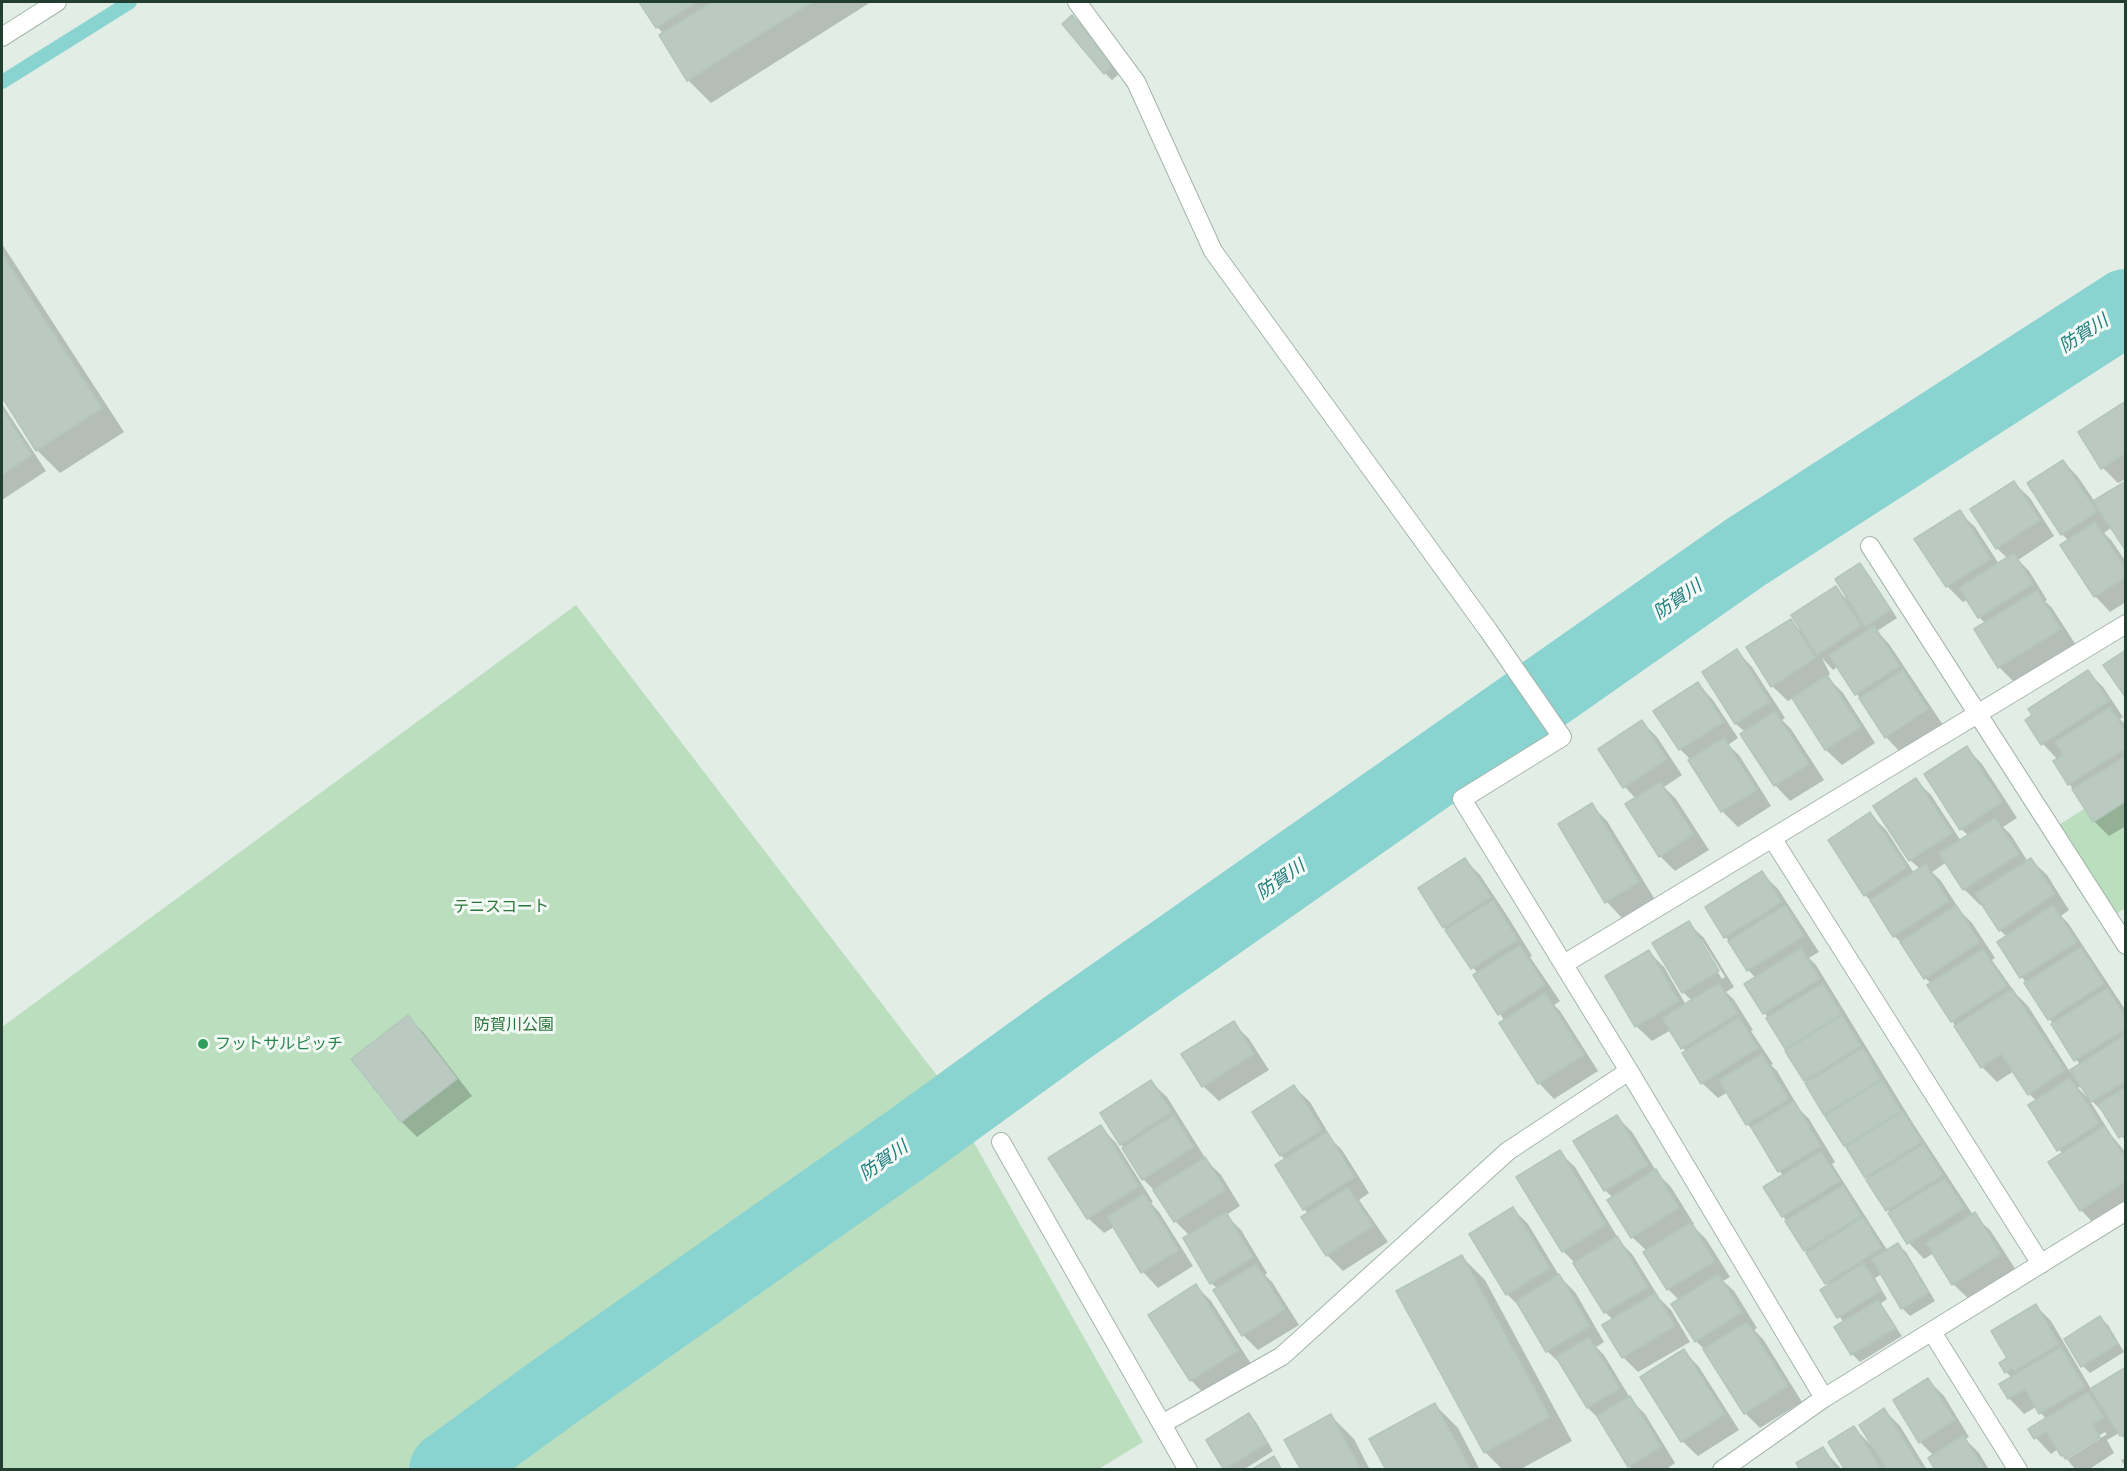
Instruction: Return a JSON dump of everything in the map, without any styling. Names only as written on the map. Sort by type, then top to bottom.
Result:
[{"type":"street","points":[[2,38],[57,2]]},
{"type":"street","points":[[1077,2],[1136,82],[1213,251],[1488,630],[1562,737],[1462,799],[1629,1071],[1824,1398]]},
{"type":"street","points":[[1870,546],[2126,945]]},
{"type":"street","points":[[1564,964],[2126,624]]},
{"type":"street","points":[[1772,838],[2041,1264]]},
{"type":"street","points":[[1162,1424],[1282,1356],[1508,1151],[1629,1071]]},
{"type":"street","points":[[1001,1142],[1188,1470]]},
{"type":"street","points":[[1722,1470],[1824,1398],[2126,1211]]},
{"type":"street","points":[[1932,1332],[2018,1470]]},
{"type":"green space","name":"防賀川公園","points":[[576,605],[948,1090],[406,1469],[2,1469],[2,1027]]},
{"type":"green space","points":[[2125,783],[2125,908],[2114,916],[2057,826]]},
{"type":"green space","points":[[964,1125],[1143,1442],[1097,1470],[471,1469]]},
{"type":"building","points":[[639,2],[697,2],[656,28]]},
{"type":"building","points":[[712,2],[812,2],[687,81],[659,35]]},
{"type":"building","points":[[1072,15],[1114,64],[1104,74],[1062,24]]},
{"type":"building","points":[[2,254],[102,408],[36,451],[2,397]]},
{"type":"building","points":[[2126,401],[2126,453],[2101,469],[2078,432]]},
{"type":"building","points":[[2,409],[32,455],[2,475]]},
{"type":"building","points":[[2063,460],[2097,512],[2061,535],[2027,483]]},
{"type":"building","points":[[2014,481],[2040,520],[1996,549],[1970,509]]},
{"type":"building","points":[[2126,481],[2126,551],[2093,501]]},
{"type":"building","points":[[1960,510],[1991,559],[1946,587],[1914,539]]},
{"type":"building","points":[[2095,522],[2126,569],[2126,577],[2094,597],[2060,545]]},
{"type":"building","points":[[2014,553],[2033,584],[1978,618],[1959,588]]},
{"type":"building","points":[[1860,563],[1891,610],[1865,627],[1835,579]]},
{"type":"building","points":[[1836,586],[1861,626],[1817,655],[1791,615]]},
{"type":"building","points":[[2037,590],[2061,629],[1998,668],[1974,629]]},
{"type":"building","points":[[1791,619],[1816,658],[1771,687],[1746,647]]},
{"type":"building","points":[[1874,626],[1900,666],[1855,695],[1829,655]]},
{"type":"building","points":[[1737,649],[1770,702],[1735,724],[1702,672]]},
{"type":"building","points":[[2126,650],[2126,698],[2103,665]]},
{"type":"building","points":[[1903,670],[1928,709],[1885,738],[1859,698]]},
{"type":"building","points":[[2088,670],[2109,701],[2041,745],[2025,720],[2032,715],[2028,709]]},
{"type":"building","points":[[1827,675],[1861,727],[1825,750],[1792,698]]},
{"type":"building","points":[[1698,682],[1724,722],[1679,750],[1653,711]]},
{"type":"building","points":[[2110,707],[2126,732],[2126,748],[2068,785],[2053,761],[2063,755],[2055,742]]},
{"type":"building","points":[[1775,711],[1809,764],[1774,786],[1740,734]]},
{"type":"building","points":[[1642,720],[1667,759],[1623,788],[1598,749]]},
{"type":"building","points":[[1724,738],[1757,790],[1721,812],[1688,760]]},
{"type":"building","points":[[1967,746],[2002,802],[1960,830],[1924,774]]},
{"type":"building","points":[[2126,756],[2126,801],[2093,822],[2072,789]]},
{"type":"building","points":[[1916,778],[1952,833],[1909,861],[1873,806]]},
{"type":"building","points":[[1660,782],[1694,834],[1659,857],[1625,804]]},
{"type":"building","points":[[1592,803],[1639,882],[1605,903],[1558,824]]},
{"type":"building","points":[[1870,812],[1907,867],[1864,896],[1828,840]]},
{"type":"building","points":[[1995,818],[2019,854],[1963,890],[1939,853]]},
{"type":"building","points":[[1465,858],[1491,897],[1443,928],[1418,888]]},
{"type":"building","points":[[2031,858],[2055,894],[1999,931],[1975,894]]},
{"type":"building","points":[[1926,864],[1949,901],[1893,937],[1870,900]]},
{"type":"building","points":[[1762,871],[1782,902],[1724,938],[1705,907]]},
{"type":"building","points":[[1493,900],[1518,940],[1471,969],[1445,930]]},
{"type":"building","points":[[1785,905],[1804,936],[1747,971],[1728,941]]},
{"type":"building","points":[[1956,905],[1980,942],[1924,979],[1900,942]]},
{"type":"building","points":[[2053,905],[2077,942],[2020,978],[1997,942]]},
{"type":"building","points":[[1689,921],[1719,971],[1682,993],[1652,943]]},
{"type":"building","points":[[1520,945],[1545,985],[1498,1015],[1473,975]]},
{"type":"building","points":[[2081,947],[2104,984],[2048,1020],[2024,983]]},
{"type":"building","points":[[1801,948],[1820,979],[1763,1014],[1744,984]]},
{"type":"building","points":[[1983,949],[2007,986],[1951,1022],[1927,985]]},
{"type":"building","points":[[1649,950],[1679,1001],[1635,1027],[1605,976]]},
{"type":"building","points":[[1719,983],[1738,1013],[1681,1049],[1662,1018]]},
{"type":"building","points":[[1823,983],[1842,1014],[1785,1049],[1766,1018]]},
{"type":"building","points":[[2107,988],[2126,1017],[2126,1029],[2074,1061],[2051,1024]]},
{"type":"building","points":[[2012,989],[2065,1070],[2028,1095],[2001,1054],[1981,1068],[1954,1026]]},
{"type":"building","points":[[1545,993],[1584,1055],[1538,1084],[1499,1023]]},
{"type":"building","points":[[408,1015],[457,1079],[401,1122],[351,1059]]},
{"type":"building","points":[[1842,1015],[1861,1046],[1804,1081],[1785,1051]]},
{"type":"building","points":[[1739,1017],[1758,1048],[1701,1084],[1682,1053]]},
{"type":"building","points":[[1234,1021],[1254,1054],[1202,1087],[1181,1054]]},
{"type":"building","points":[[2126,1034],[2126,1081],[2091,1102],[2070,1070]]},
{"type":"building","points":[[1863,1048],[1881,1079],[1824,1115],[1805,1083]]},
{"type":"building","points":[[1762,1054],[1789,1099],[1746,1125],[1719,1080]]},
{"type":"building","points":[[2070,1078],[2100,1123],[2057,1151],[2028,1105]]},
{"type":"building","points":[[1151,1080],[1172,1112],[1120,1145],[1100,1113]]},
{"type":"building","points":[[1882,1080],[1901,1111],[1844,1146],[1825,1116]]},
{"type":"building","points":[[1294,1085],[1322,1130],[1280,1156],[1252,1112]]},
{"type":"building","points":[[2126,1087],[2126,1133],[2119,1138],[2098,1104]]},
{"type":"building","points":[[1794,1101],[1821,1146],[1778,1172],[1751,1127]]},
{"type":"building","points":[[1903,1111],[1922,1142],[1865,1178],[1846,1147]]},
{"type":"building","points":[[1174,1115],[1194,1147],[1142,1180],[1122,1148]]},
{"type":"building","points":[[1617,1115],[1648,1165],[1604,1191],[1573,1141]]},
{"type":"building","points":[[1101,1125],[1139,1186],[1087,1219],[1048,1158]]},
{"type":"building","points":[[2104,1126],[2126,1159],[2126,1181],[2080,1211],[2048,1162]]},
{"type":"building","points":[[1327,1132],[1355,1177],[1303,1210],[1275,1165]]},
{"type":"building","points":[[1924,1144],[1943,1175],[1886,1211],[1866,1180]]},
{"type":"building","points":[[1560,1150],[1606,1225],[1562,1252],[1516,1177]]},
{"type":"building","points":[[1821,1151],[1840,1181],[1782,1217],[1763,1187]]},
{"type":"building","points":[[1205,1157],[1226,1190],[1174,1222],[1153,1190]]},
{"type":"building","points":[[1656,1169],[1679,1208],[1631,1238],[1607,1200]]},
{"type":"building","points":[[1945,1178],[1965,1208],[1907,1244],[1888,1213]]},
{"type":"building","points":[[1843,1185],[1861,1216],[1804,1251],[1785,1221]]},
{"type":"building","points":[[1348,1187],[1373,1226],[1326,1256],[1301,1217]]},
{"type":"building","points":[[1144,1194],[1179,1250],[1141,1273],[1107,1217]]},
{"type":"building","points":[[1513,1207],[1550,1268],[1506,1295],[1469,1234]]},
{"type":"building","points":[[1226,1212],[1253,1257],[1210,1284],[1183,1238]]},
{"type":"building","points":[[1975,1212],[2001,1254],[1952,1285],[1926,1243]]},
{"type":"building","points":[[1863,1217],[1882,1248],[1825,1284],[1806,1253]]},
{"type":"building","points":[[1691,1222],[1715,1261],[1667,1290],[1643,1252]]},
{"type":"building","points":[[1617,1236],[1648,1287],[1604,1313],[1573,1263]]},
{"type":"building","points":[[1898,1243],[1929,1293],[1901,1309],[1872,1259]]},
{"type":"building","points":[[1462,1255],[1550,1417],[1484,1453],[1396,1291]]},
{"type":"building","points":[[1864,1263],[1881,1291],[1837,1318],[1820,1290]]},
{"type":"building","points":[[1256,1264],[1285,1309],[1242,1336],[1213,1290]]},
{"type":"building","points":[[1559,1274],[1590,1326],[1546,1352],[1516,1301]]},
{"type":"building","points":[[1718,1274],[1742,1312],[1695,1342],[1671,1304]]},
{"type":"building","points":[[1196,1284],[1238,1351],[1190,1381],[1148,1315]]},
{"type":"building","points":[[1655,1293],[1675,1326],[1622,1358],[1602,1325]]},
{"type":"building","points":[[1878,1300],[1896,1328],[1851,1355],[1834,1327]]},
{"type":"building","points":[[2036,1304],[2059,1344],[2014,1371],[2012,1368],[2005,1373],[1999,1363],[2007,1358],[1991,1331]]},
{"type":"building","points":[[2100,1316],[2118,1344],[2081,1367],[2064,1339]]},
{"type":"building","points":[[1747,1322],[1788,1386],[1744,1414],[1703,1349]]},
{"type":"building","points":[[1589,1337],[1620,1388],[1587,1408],[1556,1357]]},
{"type":"building","points":[[2061,1347],[2085,1387],[2039,1414],[2025,1389],[2008,1399],[1999,1384]]},
{"type":"building","points":[[1684,1349],[1725,1414],[1681,1442],[1640,1377]]},
{"type":"building","points":[[2126,1367],[2126,1433],[2120,1436],[2090,1389]]},
{"type":"building","points":[[1928,1378],[1955,1420],[1919,1443],[1893,1400]]},
{"type":"building","points":[[2088,1392],[2104,1417],[2093,1424],[2100,1437],[2065,1459],[2046,1432],[2034,1439],[2028,1429]]},
{"type":"building","points":[[1630,1396],[1661,1447],[1628,1467],[1597,1416]]},
{"type":"building","points":[[1435,1403],[1471,1470],[1386,1470],[1369,1439]]},
{"type":"building","points":[[1884,1408],[1923,1470],[1887,1470],[1859,1425]]},
{"type":"building","points":[[1249,1413],[1267,1443],[1224,1470],[1206,1440]]},
{"type":"building","points":[[1331,1414],[1361,1470],[1301,1470],[1284,1440]]},
{"type":"building","points":[[1854,1426],[1882,1470],[1845,1470],[1828,1442]]},
{"type":"building","points":[[1963,1435],[1985,1470],[1935,1470],[1928,1458]]},
{"type":"building","points":[[1823,1447],[1837,1470],[1800,1470],[1796,1463]]},
{"type":"building","points":[[1274,1456],[1282,1470],[1251,1470]]},
{"type":"waterway","points":[[2,82],[130,2]]},
{"type":"waterway","name":"防賀川","points":[[447,1470],[1064,1030],[1746,552],[2126,307]]},
{"type":"place","name":"フットサルピッチ","points":[[203,1044]]},
{"type":"park label","name":"テニスコート","points":[[501,907]]}]
